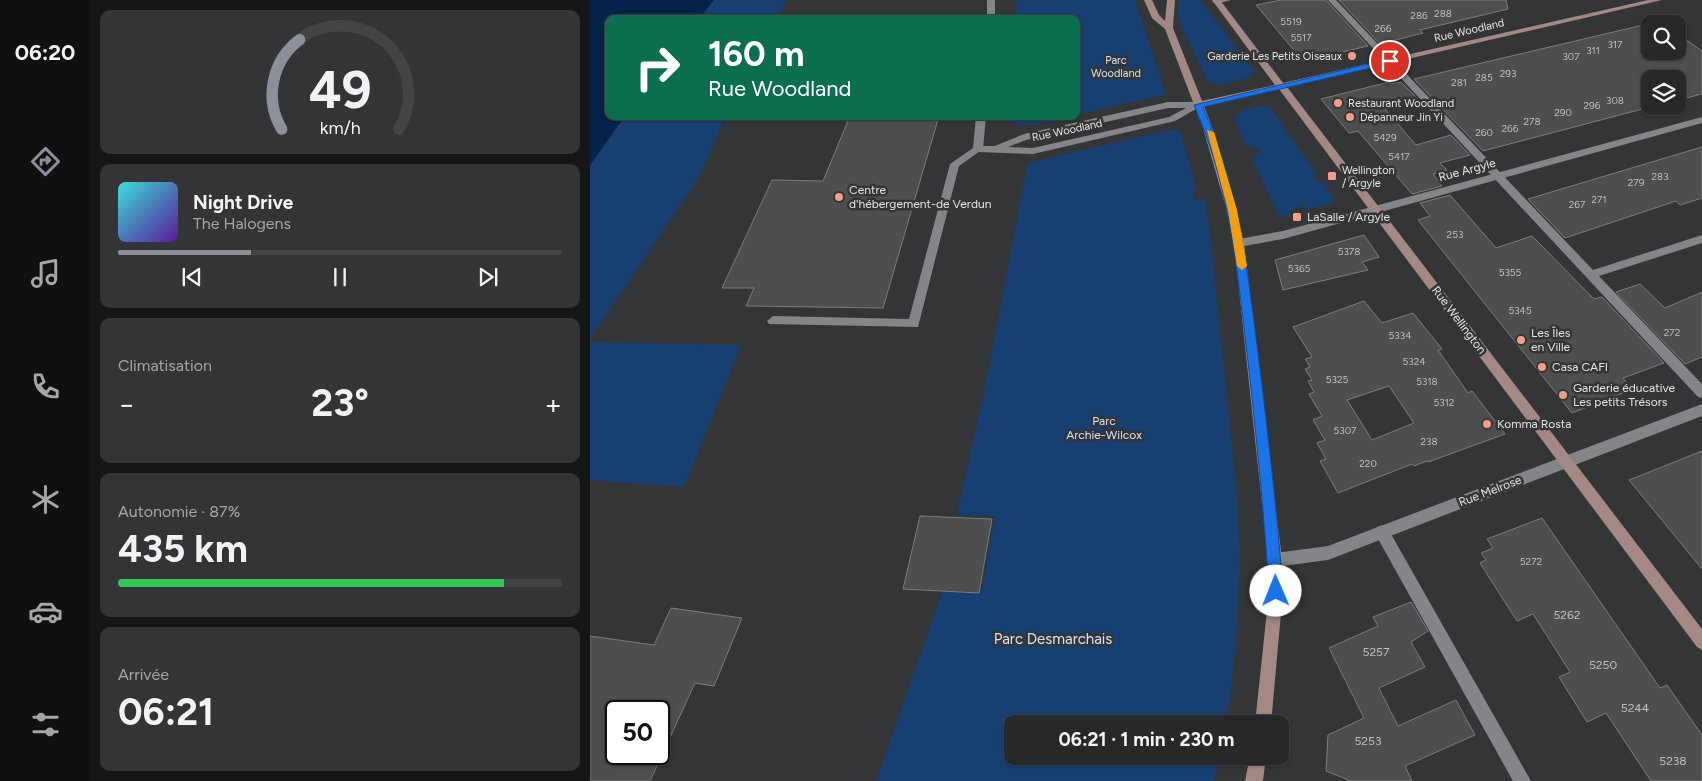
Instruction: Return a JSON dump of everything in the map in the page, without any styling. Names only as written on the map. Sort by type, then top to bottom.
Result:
[{"type":"main road","points":[[1148,0],[1155,16],[1169,28]]},
{"type":"main road","points":[[1172,0],[1169,28],[1208,128],[1226,186],[1239,243],[1275,560],[1276,591],[1263,715]]},
{"type":"main road","name":"Rue Woodland","points":[[1198,105],[1658,0]]},
{"type":"main road","name":"Rue Wellington","points":[[1215,1],[1282,86],[1702,642]]},
{"type":"main road","points":[[1254,781],[1257,765]]},
{"type":"street","points":[[991,0],[991,15]]},
{"type":"street","points":[[1215,1],[1226,0]]},
{"type":"street","points":[[1332,0],[1702,393]]},
{"type":"street","name":"Rue Woodland","points":[[997,148],[1024,137],[1168,105],[1198,105]]},
{"type":"street","name":"Rue Woodland","points":[[978,149],[997,148],[1034,151],[1172,119],[1198,105]]},
{"type":"street","points":[[773,321],[914,324],[955,164],[978,149],[982,120]]},
{"type":"street","name":"Rue Argyle","points":[[1239,243],[1282,235],[1702,120]]},
{"type":"street","points":[[1590,275],[1702,239]]},
{"type":"street","name":"Rue Melrose","points":[[1275,560],[1328,553],[1702,410]]},
{"type":"street","points":[[1382,532],[1522,781]]},
{"type":"green space","points":[[714,0],[787,0],[778,15],[702,15]]},
{"type":"green space","name":"Parc Woodland","points":[[1016,0],[1135,0],[1166,94],[1080,114],[1080,15],[1017,15]]},
{"type":"green space","points":[[1179,0],[1200,0],[1255,72],[1251,73],[1251,77],[1220,85],[1208,82],[1177,16]]},
{"type":"green space","points":[[1262,106],[1270,107],[1317,174],[1312,175],[1317,182],[1323,181],[1335,201],[1306,210],[1303,206],[1290,210],[1293,214],[1280,217],[1278,215],[1252,158],[1257,157],[1256,154],[1261,153],[1258,147],[1247,147],[1235,120],[1236,116],[1242,111]]},
{"type":"green space","points":[[622,120],[724,120],[699,177],[590,339],[590,165]]},
{"type":"green space","points":[[1009,120],[1058,120],[1026,125]]},
{"type":"green space","name":"Parc Archie-Wilcox","points":[[1169,130],[1181,133],[1197,192],[1193,192],[1194,200],[1205,199],[1210,232],[1238,506],[1240,561],[1237,629],[1231,692],[1227,715],[1004,715],[1004,765],[1217,765],[1214,781],[876,781],[944,587],[982,589],[995,516],[957,515],[989,368],[1027,166],[1032,162]]},
{"type":"green space","points":[[590,342],[741,345],[684,487],[590,480]]},
{"type":"shaded area","points":[[590,0],[714,0],[702,15],[605,15],[605,120],[622,120],[590,165]]},
{"type":"building","points":[[1281,0],[1326,0],[1368,46],[1303,61],[1256,5]]},
{"type":"building","points":[[1339,0],[1506,0],[1508,9],[1420,30],[1423,33],[1380,44]]},
{"type":"building","points":[[1641,25],[1641,60],[1686,60],[1686,40],[1702,51],[1702,94],[1686,98],[1686,70],[1641,70],[1641,109],[1483,151],[1414,79]]},
{"type":"building","points":[[1389,82],[1391,84],[1401,82],[1419,100],[1385,109],[1416,145],[1451,135],[1470,155],[1440,163],[1447,170],[1433,174],[1442,186],[1412,194],[1358,131],[1349,133],[1321,99]]},
{"type":"building","name":"Centre d'hébergement-de Verdun","points":[[848,120],[938,120],[883,308],[746,306],[754,288],[722,288],[772,180],[823,181]]},
{"type":"building","points":[[1702,147],[1702,198],[1680,205],[1676,201],[1565,238],[1528,199]]},
{"type":"building","points":[[1450,195],[1496,248],[1532,236],[1594,299],[1602,297],[1664,363],[1623,378],[1632,389],[1572,413],[1418,220],[1430,216],[1420,203]]},
{"type":"building","points":[[1364,235],[1379,257],[1362,262],[1368,270],[1283,290],[1275,260]]},
{"type":"building","points":[[1640,284],[1665,308],[1702,292],[1702,357],[1685,364],[1616,292]]},
{"type":"building","points":[[1364,301],[1382,323],[1413,313],[1442,349],[1438,350],[1468,393],[1472,391],[1505,434],[1428,462],[1414,466],[1412,464],[1338,493],[1320,461],[1326,459],[1317,443],[1325,440],[1313,420],[1322,416],[1309,394],[1314,392],[1308,381],[1312,380],[1305,369],[1310,367],[1305,359],[1312,357],[1293,327]],"holes":[[[1389,386],[1414,423],[1372,440],[1347,400]]]},
{"type":"building","points":[[1702,451],[1702,569],[1629,480]]},
{"type":"building","points":[[920,516],[992,519],[979,593],[903,589]]},
{"type":"building","points":[[1542,518],[1660,688],[1667,685],[1702,735],[1702,781],[1651,781],[1606,713],[1587,722],[1559,677],[1570,672],[1533,614],[1517,621],[1480,563],[1486,560],[1481,553],[1493,548],[1487,539]]},
{"type":"building","points":[[1411,602],[1428,631],[1411,642],[1425,667],[1379,688],[1398,726],[1456,700],[1475,735],[1405,766],[1412,781],[1351,781],[1326,771],[1328,735],[1364,718],[1329,648],[1378,626],[1373,617]]},
{"type":"building","points":[[671,608],[742,618],[714,686],[695,683],[670,737],[670,700],[605,700],[605,765],[657,765],[650,781],[590,781],[590,636],[654,645]]},
{"type":"slow traffic","points":[[1210,132],[1232,210],[1242,266]]},
{"type":"place","name":"Garderie Les Petits Oiseaux","points":[[1352,56]]},
{"type":"place","name":"Restaurant Woodland","points":[[1338,103]]},
{"type":"place","name":"Dépanneur Jin Yi","points":[[1350,117]]},
{"type":"place","name":"Wellington / Argyle","points":[[1332,176]]},
{"type":"place","name":"Centre d'hébergement-de Verdun","points":[[839,197]]},
{"type":"place","name":"LaSalle / Argyle","points":[[1297,217]]},
{"type":"place","name":"Les Îles en Ville","points":[[1521,340]]},
{"type":"place","name":"Casa CAFI","points":[[1542,367]]},
{"type":"place","name":"Garderie éducative Les petits Trésors","points":[[1563,395]]},
{"type":"place","name":"Komma Rosta","points":[[1487,424]]},
{"type":"route","points":[[1276,591],[1269,496],[1239,243],[1226,186],[1208,128],[1198,105],[1390,61]]},
{"type":"park label","name":"Parc Desmarchais","points":[[1053,639]]}]
